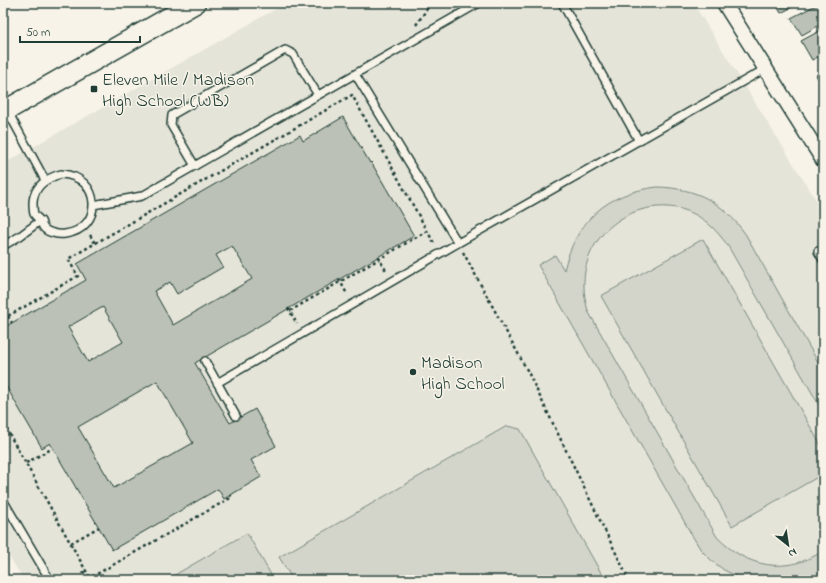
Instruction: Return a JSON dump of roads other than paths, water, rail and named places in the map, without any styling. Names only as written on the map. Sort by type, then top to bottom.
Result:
[{"type":"main road","points":[[4,108],[195,3]]},
{"type":"street","points":[[724,3],[823,160]]},
{"type":"lane","points":[[93,205],[142,196],[479,3]]},
{"type":"lane","points":[[562,3],[639,141]]},
{"type":"lane","points":[[195,166],[172,124],[172,115],[285,50],[293,54],[318,95]]},
{"type":"lane","points":[[217,383],[458,243],[765,69]]},
{"type":"lane","points":[[355,74],[458,243]]},
{"type":"lane","points":[[4,108],[45,180]]},
{"type":"lane","points":[[61,174],[69,175],[84,182],[89,189],[93,205],[92,214],[87,223],[80,230],[71,234],[62,235],[52,233],[44,228],[34,214],[33,199],[40,185],[45,180],[52,176],[61,174]]},
{"type":"lane","points":[[3,246],[20,236],[40,221]]},
{"type":"lane","points":[[818,251],[823,260]]},
{"type":"lane","points":[[205,360],[236,416]]},
{"type":"lane","points":[[3,500],[50,580]]},
{"type":"place","name":"Eleven Mile / Madison High School (WB)","points":[[94,89]]},
{"type":"place","name":"Madison High School","points":[[413,372]]}]
